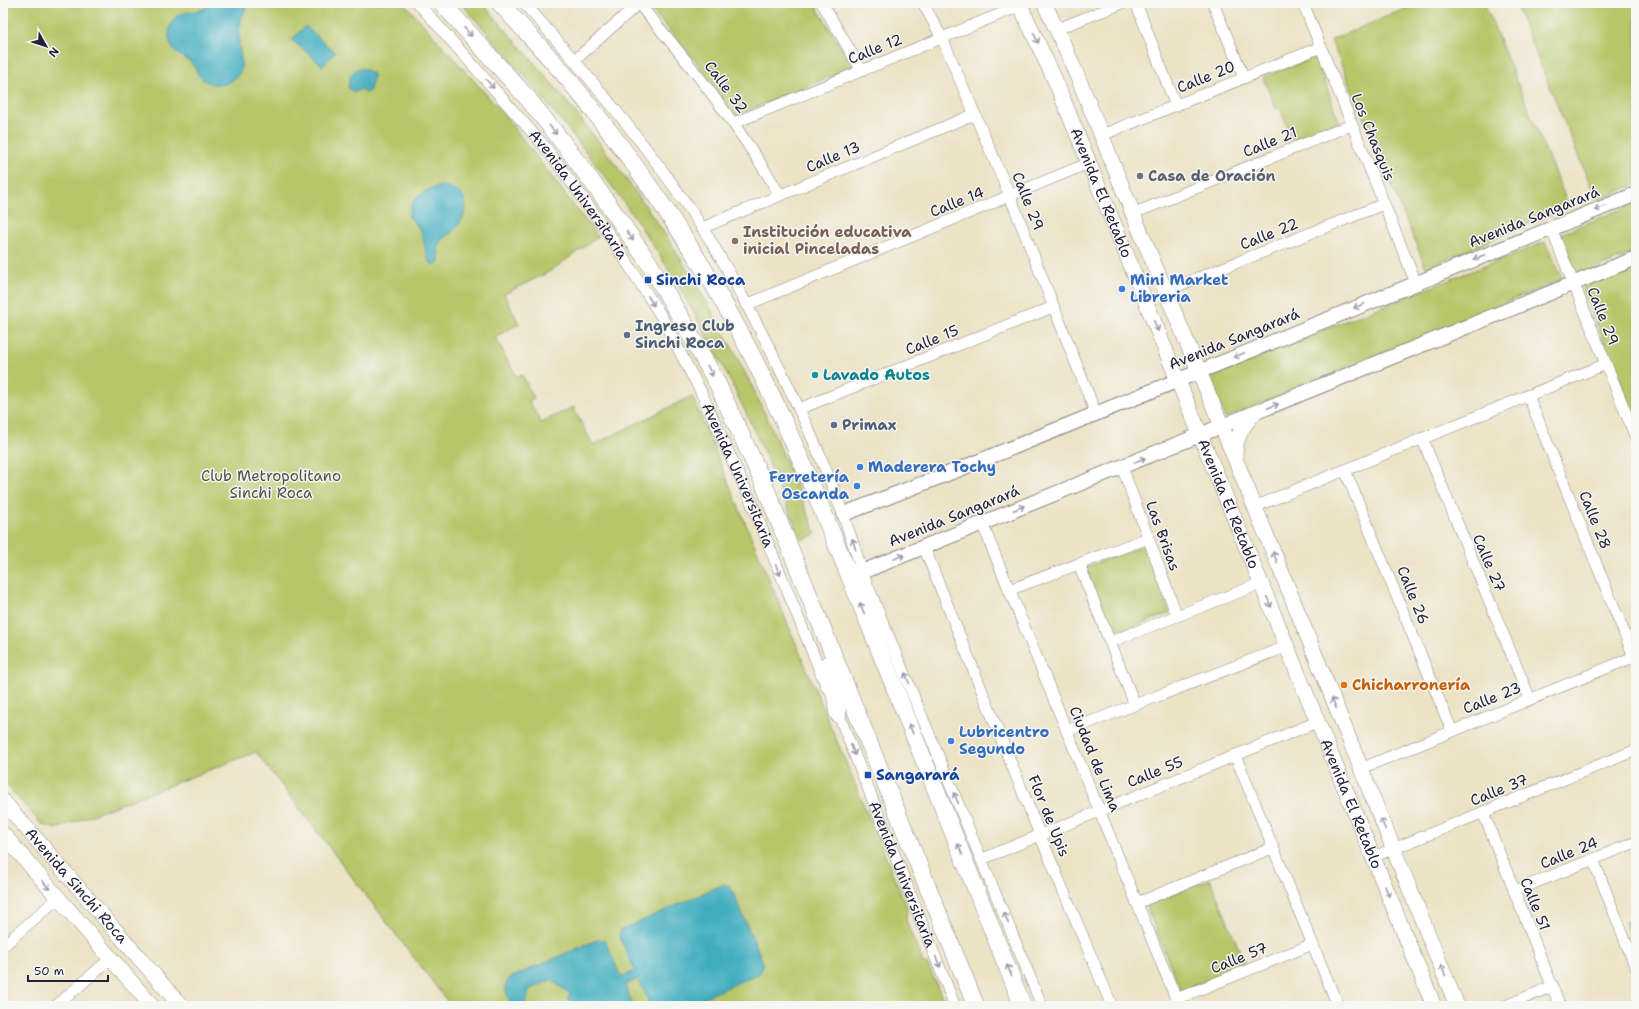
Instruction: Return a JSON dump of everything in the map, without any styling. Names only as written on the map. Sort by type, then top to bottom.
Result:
[{"type":"main road","name":"Avenida Universitaria","points":[[442,3],[529,100],[604,198],[649,263],[682,318],[717,383],[763,482],[976,1006]]},
{"type":"main road","points":[[500,3],[567,78],[622,148],[674,222],[744,338],[782,415],[810,478],[1023,1006]]},
{"type":"main road","name":"Avenida El Retablo","points":[[1044,3],[1057,29],[1102,135],[1132,214],[1200,371],[1457,1006]]},
{"type":"main road","name":"Avenida El Retablo","points":[[1022,4],[1055,80],[1288,646],[1317,722],[1434,1006]]},
{"type":"main road","points":[[1235,459],[1235,445],[1237,437],[1241,428],[1254,413]]},
{"type":"main road","points":[[824,632],[825,653],[835,694],[838,714]]},
{"type":"main road","name":"Avenida Sinchi Roca","points":[[3,801],[181,1006]]},
{"type":"main road","name":"Avenida Sinchi Roca","points":[[4,836],[152,1006]]},
{"type":"main road","points":[[30,866],[46,850]]},
{"type":"street","name":"Avenida Universitaria","points":[[418,3],[546,148],[607,231],[661,316],[701,392],[750,499],[955,1006]]},
{"type":"street","points":[[524,3],[575,60],[654,160],[702,228],[746,305],[799,409],[844,514],[862,572],[1042,1006]]},
{"type":"street","points":[[575,60],[638,3]]},
{"type":"street","name":"Calle 32","points":[[638,3],[686,59],[734,123],[780,195]]},
{"type":"street","points":[[822,3],[862,71]]},
{"type":"street","name":"Calle 29","points":[[923,3],[942,38],[1010,196],[1096,414]]},
{"type":"street","points":[[1057,29],[1123,3]]},
{"type":"street","points":[[1136,3],[1176,106]]},
{"type":"street","points":[[1213,3],[1244,78]]},
{"type":"street","name":"Los Chasquis","points":[[1303,3],[1416,283]]},
{"type":"street","name":"Calle 12","points":[[734,123],[1022,4]]},
{"type":"street","name":"Calle 20","points":[[1102,135],[1321,47]]},
{"type":"street","name":"Calle 13","points":[[702,228],[975,114]]},
{"type":"street","name":"Calle 21","points":[[1132,214],[1352,125]]},
{"type":"street","name":"Calle 14","points":[[746,305],[1089,163]]},
{"type":"street","name":"Avenida Sangarará","points":[[844,514],[960,469],[1636,194]]},
{"type":"street","name":"Calle 22","points":[[1165,292],[1384,204]]},
{"type":"street","name":"Calle 29","points":[[1551,228],[1636,438]]},
{"type":"street","name":"Avenida Sangarará","points":[[862,572],[1636,258]]},
{"type":"street","name":"Calle 15","points":[[799,409],[1053,306]]},
{"type":"street","points":[[1254,507],[1606,364]]},
{"type":"street","name":"Calle 28","points":[[1528,395],[1635,656]]},
{"type":"street","name":"Calle 27","points":[[1422,438],[1530,699]]},
{"type":"street","name":"Las Brisas","points":[[1122,467],[1176,616]]},
{"type":"street","name":"Calle 26","points":[[1345,470],[1452,731]]},
{"type":"street","name":"Ciudad de Lima","points":[[982,523],[1178,1002]]},
{"type":"street","points":[[1009,590],[1148,538]]},
{"type":"street","name":"Flor de Upis","points":[[924,547],[1040,835],[1112,1006]]},
{"type":"street","points":[[1079,564],[1135,705]]},
{"type":"street","points":[[1110,642],[1262,583]]},
{"type":"street","points":[[1067,731],[1288,646]]},
{"type":"street","name":"Calle 23","points":[[1360,769],[1635,656]]},
{"type":"street","name":"Calle 55","points":[[982,859],[1317,722]]},
{"type":"street","name":"Calle 37","points":[[1373,857],[1636,750]]},
{"type":"street","points":[[1235,755],[1338,1006]]},
{"type":"street","name":"Calle 51","points":[[1483,812],[1560,1006]]},
{"type":"street","name":"Calle 24","points":[[1514,891],[1636,842]]},
{"type":"street","points":[[1137,903],[1272,848]]},
{"type":"street","points":[[1593,859],[1636,968]]},
{"type":"street","points":[[3,946],[58,898]]},
{"type":"street","name":"Calle 57","points":[[1178,1002],[1313,944]]},
{"type":"street","points":[[56,1006],[110,958]]},
{"type":"street","points":[[1505,1006],[1553,986]]},
{"type":"green space","name":"Club Metropolitano Sinchi Roca","points":[[3,3],[404,3],[502,112],[598,237],[549,272],[504,294],[519,324],[495,337],[517,378],[522,375],[534,398],[529,401],[541,423],[573,407],[593,445],[692,396],[907,908],[906,920],[923,963],[928,965],[946,1006],[451,1006],[256,752],[56,829],[41,824],[3,781]]},
{"type":"green space","points":[[461,3],[482,3],[580,118],[616,165],[660,227],[697,286],[755,392],[816,534],[801,540],[764,452],[723,367],[701,325],[652,243],[606,178],[566,127]]},
{"type":"green space","points":[[646,3],[814,3],[853,67],[735,116],[693,58]]},
{"type":"green space","points":[[1419,3],[1484,3],[1569,207],[1426,268],[1331,40]]},
{"type":"green space","points":[[1515,3],[1636,3],[1636,184],[1597,201]]},
{"type":"green space","points":[[1316,57],[1339,122],[1292,140],[1281,110],[1275,107],[1263,77]]},
{"type":"green space","points":[[1636,203],[1636,252],[1576,277],[1560,234]]},
{"type":"green space","points":[[1545,242],[1563,279],[1225,418],[1207,376]]},
{"type":"green space","points":[[1636,265],[1636,421],[1582,287]]},
{"type":"green space","points":[[1145,545],[1170,613],[1111,635],[1086,567]]},
{"type":"green space","points":[[1210,879],[1245,964],[1181,991],[1146,906]]},
{"type":"green space","points":[[1636,918],[1636,949],[1625,922]]},
{"type":"water","points":[[211,3],[249,3],[242,18],[239,33],[242,62],[240,71],[231,81],[222,84],[212,84],[199,76],[194,66],[174,50],[169,38],[171,25],[179,15],[201,10]]},
{"type":"water","points":[[305,26],[335,52],[323,66],[292,40]]},
{"type":"water","points":[[357,69],[365,69],[373,74],[373,80],[369,92],[366,93],[361,89],[353,92],[348,87],[351,74]]},
{"type":"water","points":[[442,186],[451,188],[463,196],[466,208],[460,222],[453,231],[442,239],[439,244],[439,262],[435,265],[430,263],[422,234],[409,217],[412,205],[419,196],[430,189]]},
{"type":"water","points":[[724,884],[728,885],[732,890],[763,962],[763,967],[760,973],[685,1006],[651,1006],[638,979],[625,985],[633,1006],[566,1006],[570,994],[551,980],[529,990],[526,1006],[512,1006],[507,995],[506,988],[507,981],[510,978],[600,939],[606,942],[621,977],[635,971],[619,935],[621,930]]},
{"type":"place","name":"Casa de Oración","points":[[1140,176]]},
{"type":"place","name":"Institución educativa inicial Pinceladas","points":[[735,241]]},
{"type":"place","name":"Sinchi Roca","points":[[648,280]]},
{"type":"place","name":"Mini Market Libreria","points":[[1122,289]]},
{"type":"place","name":"Ingreso Club Sinchi Roca","points":[[627,335]]},
{"type":"place","name":"Lavado Autos","points":[[815,375]]},
{"type":"place","name":"Primax","points":[[834,425]]},
{"type":"place","name":"Maderera Tochy","points":[[860,467]]},
{"type":"place","name":"Ferretería Oscanda","points":[[857,486]]},
{"type":"place","name":"Chicharronería","points":[[1344,685]]},
{"type":"place","name":"Lubricentro Segundo","points":[[951,741]]},
{"type":"place","name":"Sangarará","points":[[868,775]]}]
